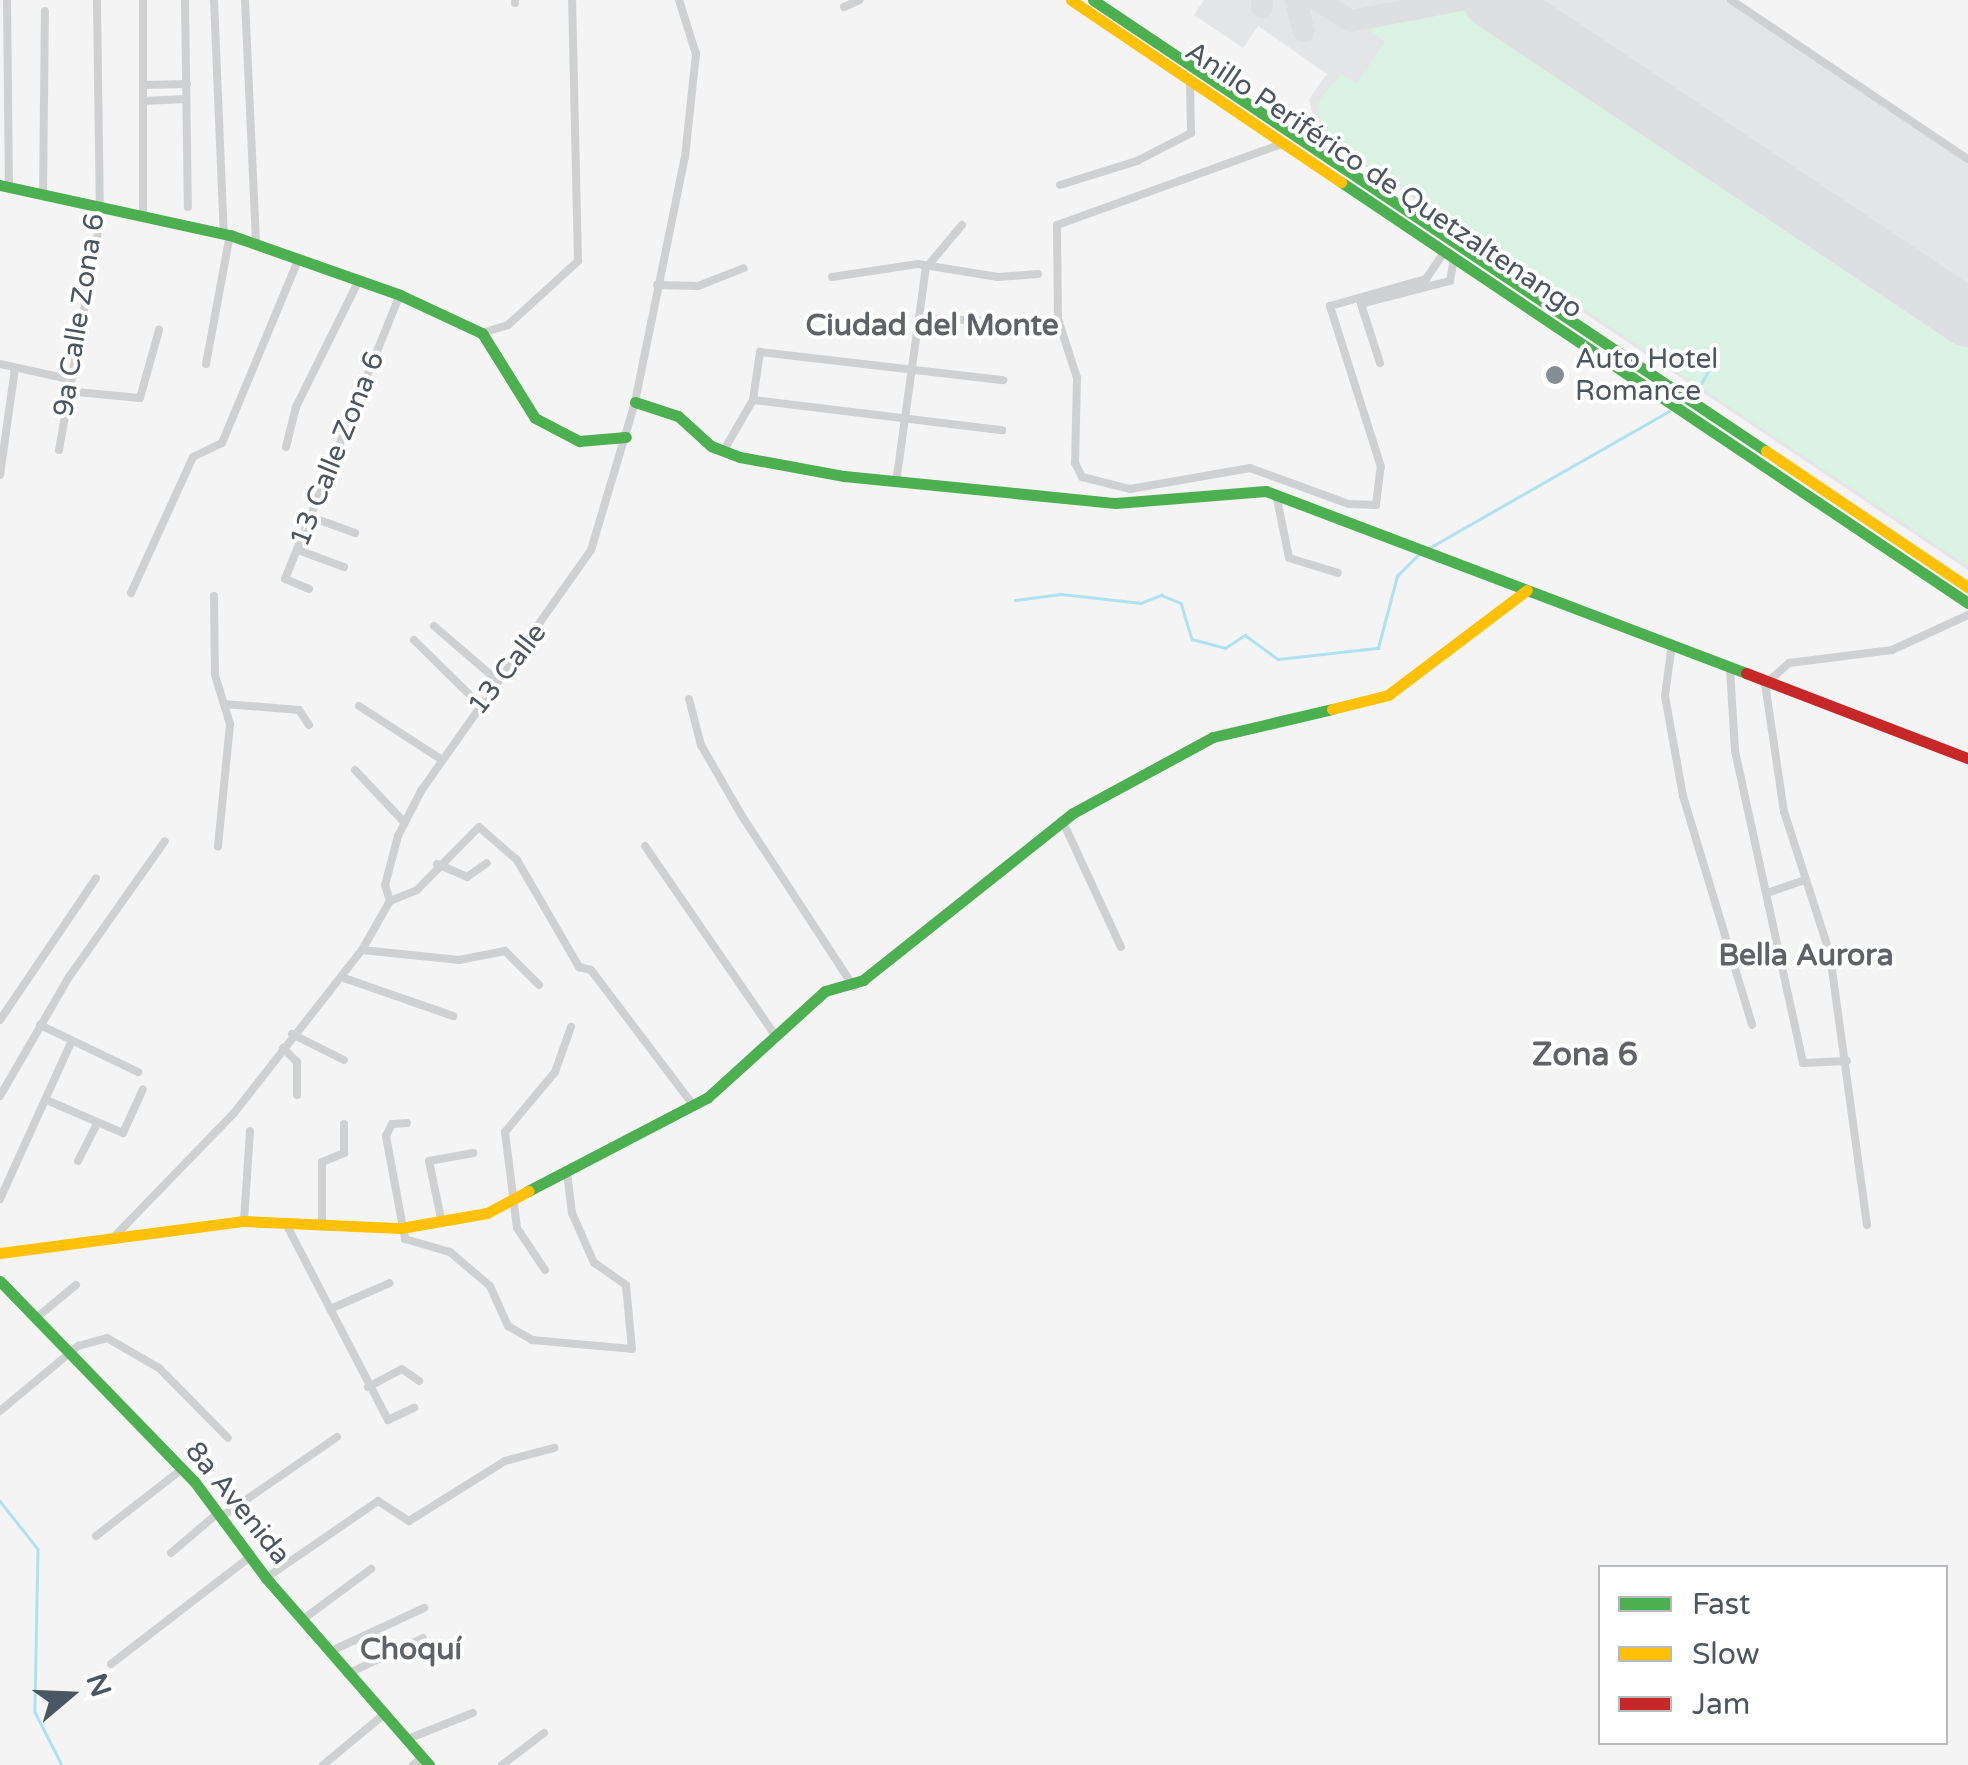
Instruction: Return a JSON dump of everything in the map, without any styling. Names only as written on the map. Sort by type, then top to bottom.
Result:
[{"type":"main road","name":"Anillo Periférico de Quetzaltenango","points":[[1070,0],[1968,603]]},
{"type":"main road","name":"Anillo Periférico de Quetzaltenango","points":[[1093,0],[1968,587]]},
{"type":"main road","points":[[4,186],[227,234],[400,295],[482,334],[529,414],[580,441],[626,436]]},
{"type":"main road","points":[[635,402],[678,416],[724,450],[896,483],[989,496],[1056,491],[1116,503],[1184,504],[1240,488],[1276,494],[1672,644],[1765,684],[1968,758]]},
{"type":"main road","points":[[0,1253],[110,1242],[244,1221],[401,1228],[442,1223],[514,1197],[694,1106],[825,991],[854,986],[1062,820],[1213,737],[1381,698],[1527,590]]},
{"type":"main road","name":"8a Avenida","points":[[0,1280],[182,1469],[266,1578],[406,1740],[421,1763]]},
{"type":"street","points":[[4,186],[7,0]]},
{"type":"street","name":"9a Calle Zona 6","points":[[59,450],[98,208],[97,0]]},
{"type":"street","points":[[143,0],[144,218]]},
{"type":"street","points":[[186,0],[188,207]]},
{"type":"street","points":[[206,364],[227,234],[214,0]]},
{"type":"street","points":[[245,0],[256,242]]},
{"type":"street","points":[[482,334],[508,326],[578,262],[572,0]]},
{"type":"street","name":"13 Calle","points":[[110,1242],[234,1113],[292,1034],[362,950],[390,901],[385,885],[404,822],[479,704],[591,550],[635,402],[696,78],[693,34],[679,0]]},
{"type":"street","points":[[844,8],[860,0]]},
{"type":"street","points":[[1731,0],[1968,159]]},
{"type":"street","points":[[44,196],[45,11]]},
{"type":"street","points":[[1060,185],[1137,161],[1191,133],[1190,80]]},
{"type":"street","points":[[144,86],[186,84]]},
{"type":"street","points":[[144,101],[186,99]]},
{"type":"street","points":[[1284,143],[1057,226],[1058,318],[1077,378],[1075,462],[1082,478],[1130,489],[1250,468],[1349,504],[1376,506],[1381,467],[1330,306],[1426,279],[1450,254]]},
{"type":"street","points":[[896,483],[926,268],[962,226]]},
{"type":"street","points":[[1380,362],[1361,304],[1450,281],[1450,254]]},
{"type":"street","points":[[130,594],[193,457],[221,446],[300,258]]},
{"type":"street","points":[[658,286],[698,286],[744,268]]},
{"type":"street","points":[[832,277],[926,268],[1038,274]]},
{"type":"street","points":[[286,447],[296,407],[359,280]]},
{"type":"street","name":"13 Calle Zona 6","points":[[310,589],[285,580],[400,295]]},
{"type":"street","points":[[920,318],[1035,323]]},
{"type":"street","points":[[66,391],[140,398],[158,330]]},
{"type":"street","points":[[724,450],[753,400],[760,352],[1003,380]]},
{"type":"street","points":[[0,364],[68,379]]},
{"type":"street","points":[[0,475],[15,368]]},
{"type":"street","points":[[753,400],[906,422],[1002,430]]},
{"type":"street","points":[[1276,494],[1288,556],[1338,572]]},
{"type":"street","points":[[311,517],[355,533]]},
{"type":"street","points":[[298,550],[344,567]]},
{"type":"street","points":[[214,596],[215,675],[225,704],[218,846]]},
{"type":"street","points":[[1867,1225],[1830,954],[1784,812],[1765,684],[1788,663],[1892,650],[1968,615]]},
{"type":"street","points":[[434,626],[498,681]]},
{"type":"street","points":[[414,640],[479,704]]},
{"type":"street","points":[[1672,644],[1665,696],[1682,796],[1752,1025]]},
{"type":"street","points":[[1730,668],[1739,770],[1770,892],[1803,1063],[1847,1061]]},
{"type":"street","points":[[689,699],[701,745],[854,986]]},
{"type":"street","points":[[225,704],[299,710],[309,725]]},
{"type":"street","points":[[359,706],[442,760]]},
{"type":"street","points":[[355,770],[404,822]]},
{"type":"street","points":[[1062,820],[1121,947]]},
{"type":"street","points":[[390,901],[417,890],[476,826],[516,858],[579,967],[591,970],[694,1106]]},
{"type":"street","points":[[0,1096],[40,1025],[165,841]]},
{"type":"street","points":[[645,846],[774,1034]]},
{"type":"street","points":[[437,864],[467,877],[487,863]]},
{"type":"street","points":[[0,1020],[96,878]]},
{"type":"street","points":[[1770,892],[1805,880]]},
{"type":"street","points":[[362,950],[459,960],[506,951],[539,986]]},
{"type":"street","points":[[341,978],[454,1016]]},
{"type":"street","points":[[40,1025],[70,1045],[138,1072]]},
{"type":"street","points":[[545,1270],[520,1234],[504,1132],[554,1072],[570,1027]]},
{"type":"street","points":[[292,1034],[344,1060]]},
{"type":"street","points":[[0,1200],[50,1102],[70,1045]]},
{"type":"street","points":[[283,1048],[297,1062],[297,1094]]},
{"type":"street","points":[[50,1102],[96,1126],[126,1132],[144,1089]]},
{"type":"street","points":[[407,1123],[392,1124],[386,1136],[405,1239],[450,1252],[490,1286],[502,1319],[523,1335],[542,1344],[632,1348],[626,1285],[594,1263],[572,1213],[567,1173]]},
{"type":"street","points":[[322,1225],[322,1162],[344,1153],[344,1124]]},
{"type":"street","points":[[78,1160],[96,1126]]},
{"type":"street","points":[[244,1221],[250,1132]]},
{"type":"street","points":[[442,1223],[430,1162],[473,1154]]},
{"type":"street","points":[[285,1222],[368,1387],[390,1421],[414,1408]]},
{"type":"street","points":[[330,1309],[390,1282]]},
{"type":"street","points":[[36,1318],[76,1285]]},
{"type":"street","points":[[0,1411],[70,1354],[106,1338],[159,1368],[228,1438]]},
{"type":"street","points":[[368,1387],[402,1369],[419,1382]]},
{"type":"street","points":[[171,1553],[337,1436]]},
{"type":"street","points":[[266,1578],[378,1500],[409,1521],[504,1462],[554,1448]]},
{"type":"street","points":[[96,1536],[182,1469]]},
{"type":"street","points":[[111,1664],[250,1557]]},
{"type":"street","points":[[302,1620],[371,1569]]},
{"type":"street","points":[[329,1652],[424,1608]]},
{"type":"street","points":[[348,1674],[423,1638]]},
{"type":"street","points":[[406,1740],[473,1712]]},
{"type":"street","points":[[324,1765],[382,1716]]},
{"type":"street","points":[[502,1765],[544,1733]]},
{"type":"shaded area","points":[[1204,0],[1726,0],[1968,164],[1968,570],[1317,134],[1309,99],[1327,74],[1258,26],[1243,48],[1194,15]]},
{"type":"green space","points":[[1474,7],[1968,335],[1968,566],[1323,135],[1317,103],[1341,74],[1357,83],[1385,42],[1367,28]]},
{"type":"waterway","points":[[1694,397],[1714,360]]},
{"type":"waterway","points":[[1429,548],[1669,411]]},
{"type":"waterway","points":[[1015,600],[1061,594],[1141,603],[1161,595],[1181,603],[1192,639],[1225,648],[1245,635],[1278,659],[1378,648],[1397,576],[1418,555]]},
{"type":"waterway","points":[[0,1501],[38,1549],[35,1712],[62,1765]]},
{"type":"taxiway","points":[[1262,0],[1262,7]]},
{"type":"taxiway","points":[[1296,0],[1304,31]]},
{"type":"taxiway","points":[[1317,0],[1351,21],[1461,0]]},
{"type":"taxiway","points":[[1478,0],[1519,18]]},
{"type":"runway","points":[[1492,0],[1968,318]]},
{"type":"traffic: fast","points":[[1093,0],[1766,451]]},
{"type":"traffic: fast","points":[[1341,182],[1968,603]]},
{"type":"traffic: fast","points":[[0,185],[230,235],[400,295],[482,333],[535,418],[579,441],[626,437]]},
{"type":"traffic: fast","points":[[635,402],[678,416],[711,446],[740,457],[844,476],[1116,503],[1266,491],[1746,673]]},
{"type":"traffic: fast","points":[[528,1191],[707,1098],[825,991],[863,980],[1073,813],[1213,737],[1332,709]]},
{"type":"traffic: fast","points":[[0,1281],[194,1481],[266,1578],[429,1765]]},
{"type":"traffic: slow","points":[[1071,0],[1341,182]]},
{"type":"traffic: slow","points":[[1766,451],[1968,587]]},
{"type":"traffic: slow","points":[[1332,709],[1388,695],[1527,590]]},
{"type":"traffic: slow","points":[[0,1253],[244,1221],[401,1228],[487,1213],[528,1191]]},
{"type":"traffic: jam","points":[[1746,673],[1968,758]]},
{"type":"place","name":"Auto Hotel Romance","points":[[1555,375]]},
{"type":"district","name":"Ciudad del Monte","points":[[932,326]]},
{"type":"district","name":"Bella Aurora","points":[[1806,956]]},
{"type":"district","name":"Zona 6","points":[[1585,1055]]},
{"type":"district","name":"Choquí","points":[[411,1650]]}]
